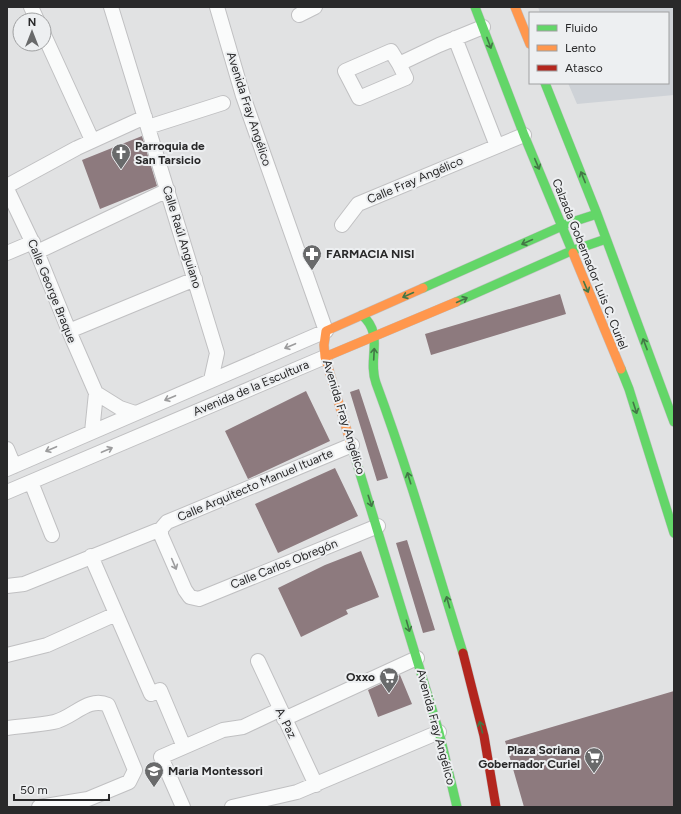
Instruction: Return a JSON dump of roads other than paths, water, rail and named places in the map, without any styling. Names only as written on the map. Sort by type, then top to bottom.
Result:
[{"type":"street","name":"Calle Raúl Anguiano","points":[[111,7],[217,353],[211,380]]},
{"type":"street","name":"Avenida Fray Angélico","points":[[217,7],[243,96],[326,331],[324,344],[325,357],[378,526],[439,732],[457,807]]},
{"type":"street","points":[[298,15],[315,7]]},
{"type":"street","name":"Calzada Gobernador Luis C. Curiel","points":[[475,7],[524,135],[628,389],[674,533]]},
{"type":"street","points":[[515,7],[529,42]]},
{"type":"street","points":[[399,64],[455,38],[483,27]]},
{"type":"street","points":[[455,38],[497,146]]},
{"type":"street","points":[[391,51],[399,64],[406,78],[358,98],[346,71],[391,51]]},
{"type":"street","points":[[51,52],[92,140]]},
{"type":"street","name":"Calzada Gobernador Luis C. Curiel","points":[[546,84],[597,214],[674,422]]},
{"type":"street","points":[[7,188],[92,140],[146,122],[223,103]]},
{"type":"street","name":"Calle Fray Angélico","points":[[342,225],[358,204],[524,135]]},
{"type":"street","name":"Calle George Braque","points":[[7,188],[35,247],[96,393],[92,432]]},
{"type":"street","points":[[7,254],[35,247],[168,190]]},
{"type":"street","name":"Avenida de la Escultura","points":[[10,467],[326,331],[562,226],[597,214]]},
{"type":"street","name":"Avenida de la Escultura","points":[[7,492],[375,337],[571,251],[606,239]]},
{"type":"street","points":[[69,331],[195,279]]},
{"type":"street","points":[[362,315],[370,322],[375,337],[373,374],[397,440],[458,636],[484,736],[496,807]]},
{"type":"street","points":[[217,353],[240,368]]},
{"type":"street","points":[[96,393],[108,402],[135,413]]},
{"type":"street","name":"Calle Arquitecto Manuel Ituarte","points":[[7,586],[24,584],[161,529],[167,522],[352,445]]},
{"type":"street","points":[[7,449],[10,467]]},
{"type":"street","points":[[31,482],[52,535]]},
{"type":"street","name":"Calle Carlos Obregón","points":[[161,529],[162,535],[185,590],[190,597],[199,599],[378,526]]},
{"type":"street","points":[[91,556],[151,694],[160,690],[184,747]]},
{"type":"street","points":[[7,655],[47,645],[116,614]]},
{"type":"street","points":[[182,807],[161,757],[223,730],[243,727],[282,714],[417,658]]},
{"type":"street","name":"A. Paz","points":[[258,661],[316,785]]},
{"type":"street","points":[[7,728],[56,722],[92,703],[102,702],[108,706],[135,770],[129,782],[88,799],[39,807]]},
{"type":"street","points":[[232,807],[297,792],[439,732]]},
{"type":"place","name":"Parroquia de San Tarsicio","points":[[121,170]]},
{"type":"place","name":"FARMACIA NISI","points":[[312,271]]},
{"type":"place","name":"Oxxo","points":[[389,694]]},
{"type":"place","name":"Plaza Soriana Gobernador Curiel","points":[[594,774]]},
{"type":"place","name":"Maria Montessori","points":[[154,788]]}]
